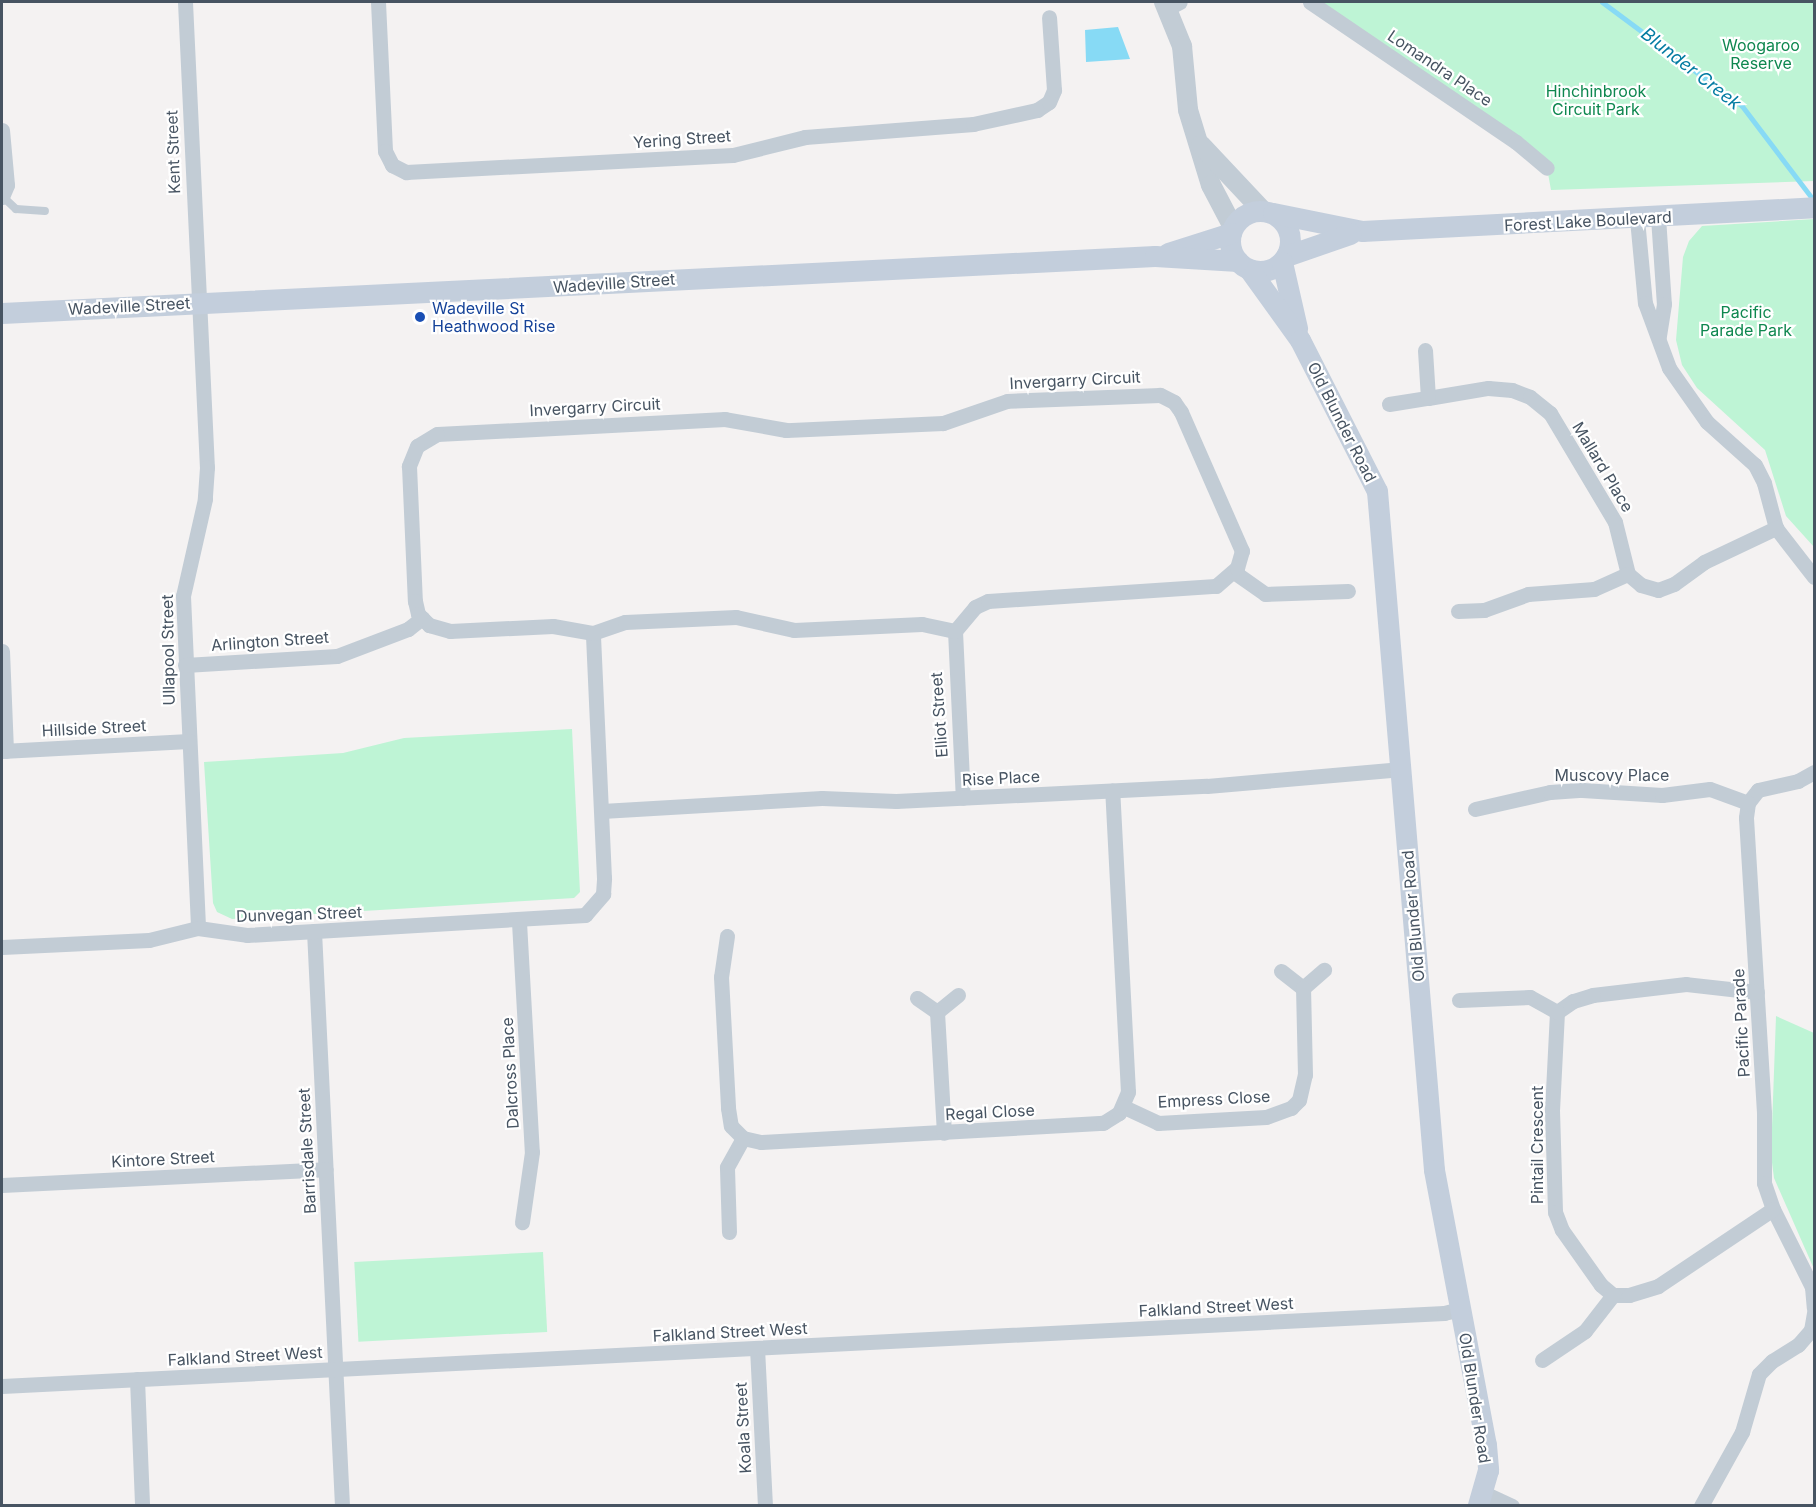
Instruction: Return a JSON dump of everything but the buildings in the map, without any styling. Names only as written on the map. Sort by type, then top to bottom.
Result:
[{"type":"main road","name":"Forest Lake Boulevard","points":[[1284,259],[1322,241],[1362,231],[1648,218],[1815,207]]},
{"type":"main road","points":[[1268,212],[1281,219],[1290,237],[1284,259],[1266,270],[1243,265],[1230,243],[1232,230],[1246,215],[1268,212]]},
{"type":"main road","name":"Forest Lake Boulevard","points":[[1268,212],[1362,231]]},
{"type":"main road","name":"Wadeville Street","points":[[1155,256],[1232,230]]},
{"type":"main road","name":"Wadeville Street","points":[[2,313],[198,302],[435,295],[744,275],[1155,256],[1243,265]]},
{"type":"main road","name":"Old Blunder Road","points":[[1284,259],[1300,340]]},
{"type":"main road","name":"Old Blunder Road","points":[[1243,265],[1300,340],[1377,491],[1434,1170],[1486,1445],[1481,1499]]},
{"type":"street","name":"Kent Street","points":[[185,2],[198,302]]},
{"type":"street","name":"Yering Street","points":[[378,2],[385,151],[392,165],[406,172],[733,155],[805,136],[973,124],[1037,110],[1049,102],[1054,90],[1049,17]]},
{"type":"street","name":"Lomandra Place","points":[[1310,2],[1516,142],[1547,168]]},
{"type":"street","points":[[1171,4],[1182,46],[1188,110],[1201,145],[1211,185],[1232,230]]},
{"type":"street","points":[[2,130],[7,185],[2,196]]},
{"type":"street","points":[[1201,145],[1268,212]]},
{"type":"street","points":[[1648,218],[1664,304],[1659,337]]},
{"type":"street","points":[[1648,218],[1645,303],[1669,368],[1686,396],[1755,465],[1764,483],[1776,528],[1815,577]]},
{"type":"street","name":"Ullapool Street","points":[[198,302],[207,467],[205,499],[183,596],[198,928]]},
{"type":"street","points":[[1425,350],[1428,398]]},
{"type":"street","name":"Mallard Place","points":[[1389,404],[1488,388],[1512,390],[1530,397],[1550,413],[1615,522],[1628,574]]},
{"type":"street","name":"Invergarry Circuit","points":[[422,618],[416,601],[409,458],[417,446],[437,434],[725,419],[786,430],[943,423],[1007,401],[1150,394],[1174,402],[1239,537],[1241,558],[1234,572]]},
{"type":"street","points":[[1458,611],[1484,610],[1528,594],[1594,589],[1628,574],[1641,585],[1658,590],[1776,528]]},
{"type":"street","points":[[422,618],[439,630],[554,626],[593,633],[625,622],[736,617],[794,630],[922,624],[955,631],[975,607],[988,601],[1202,588],[1224,582],[1234,572],[1265,594],[1348,591]]},
{"type":"street","name":"Arlington Street","points":[[185,665],[337,656],[408,629],[422,618]]},
{"type":"street","name":"Elliot Street","points":[[955,631],[963,798]]},
{"type":"street","points":[[593,633],[602,811]]},
{"type":"street","points":[[2,651],[4,751]]},
{"type":"street","name":"Hillside Street","points":[[4,751],[189,741]]},
{"type":"street","name":"Rise Place","points":[[602,811],[822,798],[896,801],[963,798],[1112,790],[1402,769]]},
{"type":"street","points":[[1748,803],[1758,790],[1798,781],[1815,772]]},
{"type":"street","name":"Muscovy Place","points":[[1475,809],[1550,792],[1582,790],[1662,795],[1710,789],[1748,803]]},
{"type":"street","points":[[1112,790],[1128,1092],[1124,1107]]},
{"type":"street","name":"Pacific Parade","points":[[1748,803],[1764,1183],[1773,1209],[1812,1287],[1815,1308]]},
{"type":"street","name":"Dunvegan Street","points":[[2,947],[149,940],[198,928],[247,935],[568,919],[585,915],[597,905],[603,894],[602,811]]},
{"type":"street","name":"Dalcross Place","points":[[519,922],[532,1152],[522,1222]]},
{"type":"street","name":"Barrisdale Street","points":[[314,931],[338,1368],[334,1380],[342,1506]]},
{"type":"street","points":[[728,936],[721,978],[728,1108],[731,1126],[743,1138],[727,1167],[729,1232]]},
{"type":"street","points":[[1281,971],[1303,988],[1324,970]]},
{"type":"street","points":[[1459,1000],[1530,997],[1557,1012],[1573,1001],[1593,994],[1686,984],[1757,992]]},
{"type":"street","name":"Empress Close","points":[[1124,1107],[1158,1123],[1266,1117],[1291,1108],[1299,1100],[1305,1075],[1303,988]]},
{"type":"street","points":[[937,1012],[958,995]]},
{"type":"street","points":[[917,998],[937,1012]]},
{"type":"street","points":[[937,1012],[944,1133]]},
{"type":"street","name":"Pintail Crescent","points":[[1557,1012],[1552,1110],[1555,1212],[1562,1230],[1601,1285],[1613,1295]]},
{"type":"street","name":"Regal Close","points":[[743,1138],[761,1142],[1103,1123],[1124,1107]]},
{"type":"street","name":"Kintore Street","points":[[2,1185],[326,1169]]},
{"type":"street","points":[[1542,1360],[1585,1331],[1613,1295],[1629,1295],[1658,1286],[1773,1209]]},
{"type":"street","name":"Falkland Street West","points":[[2,1386],[1432,1314],[1460,1309]]},
{"type":"street","points":[[1701,1506],[1742,1432],[1759,1374],[1798,1345],[1811,1330],[1815,1313]]},
{"type":"street","name":"Koala Street","points":[[757,1348],[765,1506]]},
{"type":"street","points":[[137,1379],[142,1506]]},
{"type":"street","points":[[1481,1499],[1512,1506]]},
{"type":"lane","points":[[2,196],[16,209],[45,211]]},
{"type":"green space","name":"Hinchinbrook Circuit Park","points":[[1310,2],[1814,2],[1814,181],[1551,190],[1547,168]]},
{"type":"green space","name":"Pacific Parade Park","points":[[1814,219],[1814,547],[1786,516],[1765,450],[1697,388],[1682,365],[1676,340],[1683,257],[1689,241],[1702,226]]},
{"type":"green space","points":[[572,729],[580,892],[574,898],[232,919],[217,912],[213,903],[204,762],[343,753],[404,738]]},
{"type":"green space","points":[[1776,1016],[1814,1033],[1814,1269],[1774,1178],[1771,1155]]},
{"type":"green space","points":[[543,1252],[547,1332],[358,1342],[354,1262]]},
{"type":"water","points":[[1118,27],[1130,59],[1086,62],[1085,30]]},
{"type":"waterway","name":"Blunder Creek","points":[[1602,2],[1742,106],[1814,201]]},
{"type":"place","name":"Wadeville St Heathwood Rise","points":[[420,317]]},
{"type":"park label","name":"Woogaroo Reserve","points":[[1761,54]]}]
